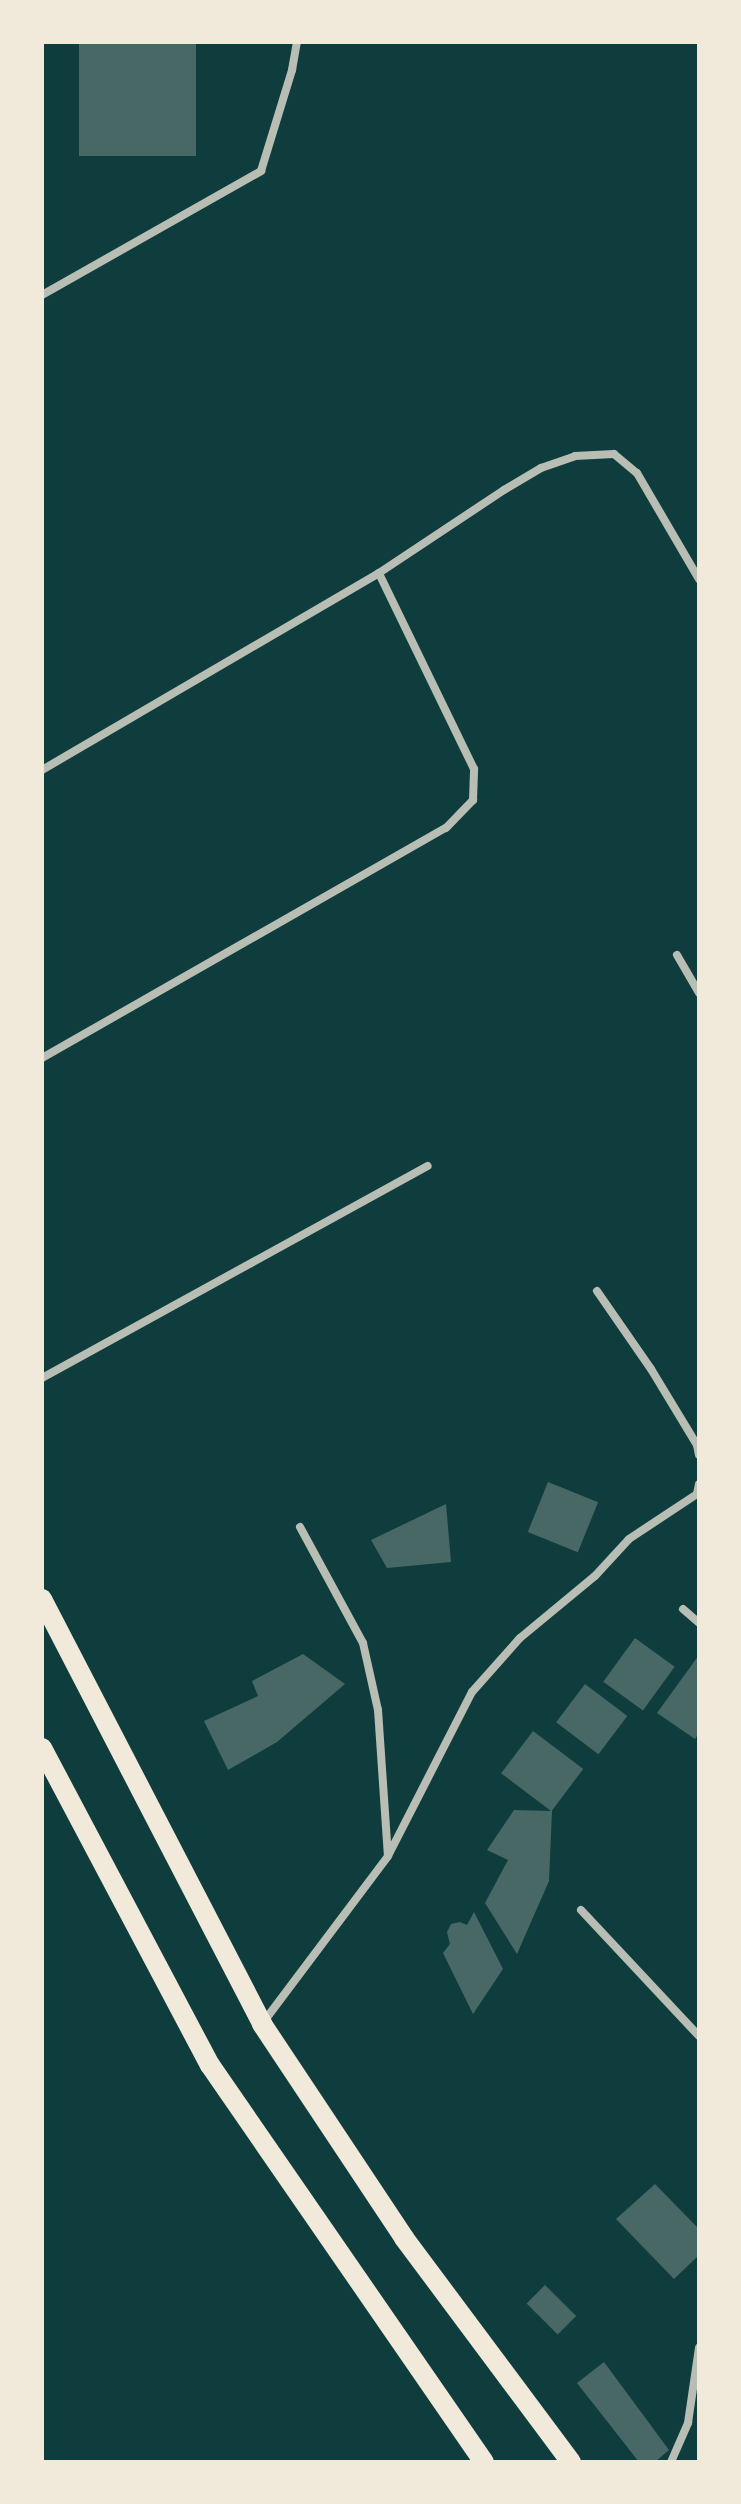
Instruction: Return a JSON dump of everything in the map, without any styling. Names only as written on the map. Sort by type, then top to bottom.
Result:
[{"type":"main road","points":[[42,1599],[262,2024],[404,2238],[571,2462]]},
{"type":"main road","points":[[42,1748],[210,2065],[484,2462]]},
{"type":"street","points":[[42,295],[261,171],[292,70],[297,42]]},
{"type":"street","points":[[42,770],[379,573],[541,468],[575,456],[614,454],[637,473],[699,579]]},
{"type":"street","points":[[42,1058],[446,828],[473,800],[474,769],[379,573]]},
{"type":"street","points":[[677,955],[699,993]]},
{"type":"street","points":[[42,1378],[428,1166]]},
{"type":"street","points":[[597,1291],[651,1369],[697,1445],[699,1455]]},
{"type":"street","points":[[262,2024],[388,1856],[472,1692],[520,1638],[595,1576],[629,1539],[697,1494],[699,1484]]},
{"type":"street","points":[[300,1527],[363,1643],[378,1710],[388,1856]]},
{"type":"street","points":[[683,1609],[699,1623]]},
{"type":"street","points":[[581,1910],[699,2036]]},
{"type":"street","points":[[671,2462],[688,2423],[699,2348]]},
{"type":"building","points":[[79,42],[196,42],[196,156],[79,156]]},
{"type":"building","points":[[548,1482],[598,1502],[578,1552],[528,1532]]},
{"type":"building","points":[[446,1504],[451,1562],[387,1568],[371,1540]]},
{"type":"building","points":[[635,1638],[675,1667],[643,1710],[603,1682]]},
{"type":"building","points":[[303,1654],[345,1684],[277,1742],[228,1770],[204,1721],[258,1696],[252,1681]]},
{"type":"building","points":[[699,1655],[699,1733],[695,1739],[657,1713]]},
{"type":"building","points":[[585,1684],[627,1716],[598,1754],[556,1722]]},
{"type":"building","points":[[533,1731],[583,1769],[551,1811],[501,1773]]},
{"type":"building","points":[[514,1810],[552,1811],[549,1881],[517,1954],[485,1903],[508,1860],[487,1850]]},
{"type":"building","points":[[474,1912],[503,1969],[473,2014],[443,1953],[450,1944],[447,1932],[451,1924],[460,1922],[467,1925]]},
{"type":"building","points":[[655,2184],[699,2229],[699,2255],[674,2279],[616,2219]]},
{"type":"building","points":[[545,2285],[576,2316],[558,2334],[527,2303]]},
{"type":"building","points":[[604,2362],[669,2450],[655,2462],[639,2462],[577,2383]]}]
